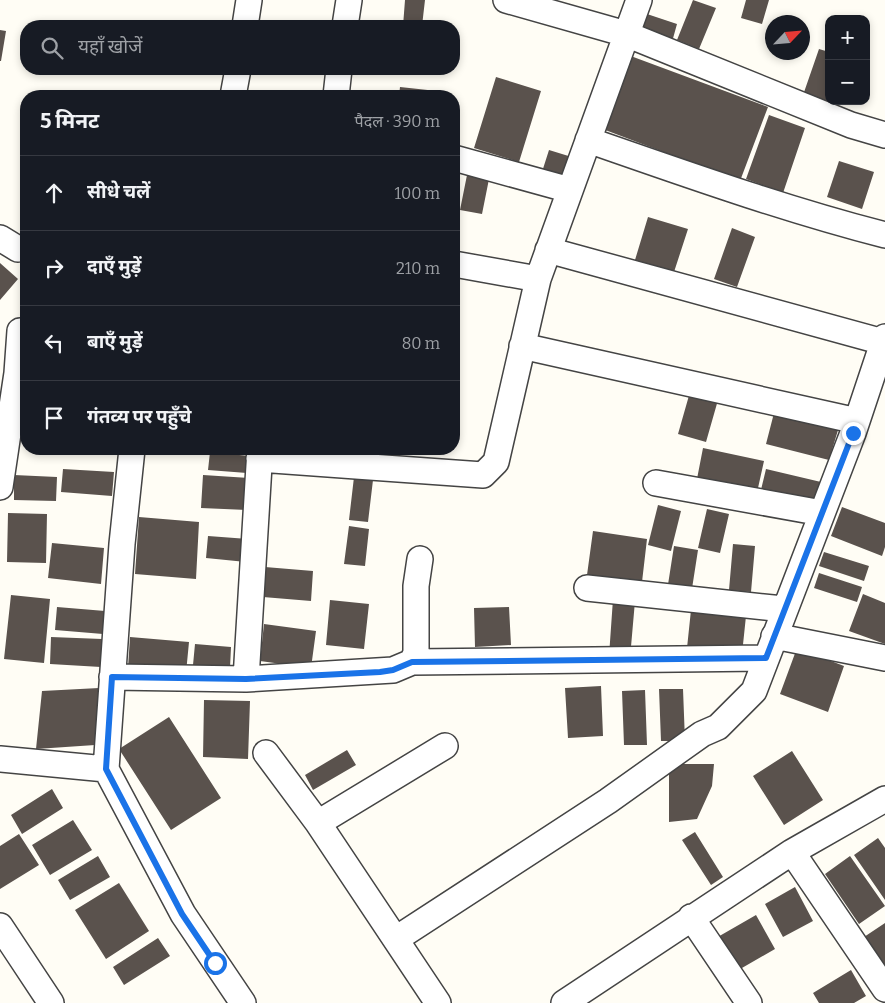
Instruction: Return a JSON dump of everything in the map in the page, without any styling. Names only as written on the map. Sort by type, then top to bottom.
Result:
[{"type":"street","points":[[245,20],[249,0]]},
{"type":"street","points":[[346,20],[349,0]]},
{"type":"street","points":[[506,0],[626,34],[851,125],[885,135]]},
{"type":"street","points":[[293,455],[358,457],[483,475],[496,462],[538,280],[639,0]]},
{"type":"street","points":[[234,90],[237,75]]},
{"type":"street","points":[[337,90],[338,75]]},
{"type":"street","points":[[588,140],[838,223],[885,235]]},
{"type":"street","points":[[460,160],[570,190]]},
{"type":"street","points":[[396,939],[608,801],[702,734],[718,727],[754,691],[783,609],[790,596],[857,421],[884,339],[548,250]]},
{"type":"street","points":[[460,265],[538,280]]},
{"type":"street","points":[[0,362],[20,335]]},
{"type":"street","points":[[522,346],[857,421]]},
{"type":"street","points":[[0,487],[20,352]]},
{"type":"street","points":[[131,455],[122,544],[106,769],[182,914],[243,1003]]},
{"type":"street","points":[[246,679],[260,455]]},
{"type":"street","points":[[656,483],[822,512]]},
{"type":"street","points":[[412,662],[416,654],[416,586],[420,559]]},
{"type":"street","points":[[587,588],[783,609]]},
{"type":"street","points":[[112,677],[246,679],[380,672],[393,670],[412,662],[770,647],[885,658]]},
{"type":"street","points":[[318,823],[445,746]]},
{"type":"street","points":[[266,753],[318,823],[438,1003]]},
{"type":"street","points":[[0,760],[106,769]]},
{"type":"street","points":[[564,1003],[691,917],[792,852],[885,799]]},
{"type":"street","points":[[792,852],[885,989]]},
{"type":"street","points":[[691,917],[749,1003]]},
{"type":"street","points":[[0,926],[52,1003]]},
{"type":"building","points":[[405,0],[425,0],[423,20],[403,20]]},
{"type":"building","points":[[693,0],[716,8],[699,49],[677,40]]},
{"type":"building","points":[[746,0],[769,0],[762,24],[741,18]]},
{"type":"building","points":[[647,14],[677,24],[672,42],[641,33]]},
{"type":"building","points":[[0,30],[6,31],[1,61],[0,61]]},
{"type":"building","points":[[819,49],[825,51],[825,105],[832,105],[831,108],[802,98]]},
{"type":"building","points":[[628,55],[768,107],[740,181],[600,128]]},
{"type":"building","points":[[496,77],[541,91],[519,162],[474,148]]},
{"type":"building","points":[[400,87],[428,90],[400,90]]},
{"type":"building","points":[[769,115],[805,128],[783,193],[746,179]]},
{"type":"building","points":[[549,150],[575,158],[565,182],[541,175]]},
{"type":"building","points":[[839,161],[874,172],[862,209],[827,197]]},
{"type":"building","points":[[468,170],[490,174],[482,214],[460,210]]},
{"type":"building","points":[[648,217],[688,229],[674,272],[635,260]]},
{"type":"building","points":[[732,228],[755,237],[737,287],[714,279]]},
{"type":"building","points":[[0,263],[18,279],[0,300]]},
{"type":"building","points":[[690,392],[718,400],[706,442],[678,434]]},
{"type":"building","points":[[774,413],[838,430],[829,460],[766,444]]},
{"type":"building","points":[[703,448],[764,461],[756,497],[696,484]]},
{"type":"building","points":[[210,455],[249,456],[247,473],[208,470]]},
{"type":"building","points":[[372,455],[393,455],[393,458]]},
{"type":"building","points":[[63,469],[114,472],[112,496],[61,492]]},
{"type":"building","points":[[766,469],[821,482],[815,507],[760,494]]},
{"type":"building","points":[[14,475],[57,477],[56,501],[14,500]]},
{"type":"building","points":[[203,475],[249,478],[247,510],[201,508]]},
{"type":"building","points":[[354,477],[373,480],[368,522],[349,520]]},
{"type":"building","points":[[658,505],[681,511],[671,551],[648,545]]},
{"type":"building","points":[[842,507],[885,523],[885,547],[882,556],[831,536]]},
{"type":"building","points":[[707,509],[729,514],[720,553],[698,548]]},
{"type":"building","points":[[8,513],[47,514],[46,563],[7,562]]},
{"type":"building","points":[[139,517],[199,522],[196,579],[135,574]]},
{"type":"building","points":[[349,526],[369,529],[365,566],[344,564]]},
{"type":"building","points":[[593,531],[647,539],[642,582],[587,575]]},
{"type":"building","points":[[208,536],[248,539],[246,562],[206,558]]},
{"type":"building","points":[[52,543],[104,548],[101,584],[48,578]]},
{"type":"building","points":[[733,544],[755,546],[751,592],[729,590]]},
{"type":"building","points":[[674,546],[698,550],[691,595],[667,591]]},
{"type":"building","points":[[824,552],[869,566],[864,581],[819,566]]},
{"type":"building","points":[[265,567],[313,571],[311,601],[263,597]]},
{"type":"building","points":[[819,573],[862,587],[857,602],[814,588]]},
{"type":"building","points":[[863,594],[885,603],[885,644],[849,631]]},
{"type":"building","points":[[11,595],[50,599],[44,663],[4,659]]},
{"type":"building","points":[[613,599],[635,601],[630,658],[609,656]]},
{"type":"building","points":[[330,600],[369,604],[364,649],[326,645]]},
{"type":"building","points":[[57,607],[105,611],[103,634],[55,630]]},
{"type":"building","points":[[509,607],[511,645],[475,647],[474,608]]},
{"type":"building","points":[[691,610],[746,616],[742,654],[687,648]]},
{"type":"building","points":[[264,624],[316,631],[311,668],[260,661]]},
{"type":"building","points":[[51,637],[102,639],[101,667],[50,664]]},
{"type":"building","points":[[130,637],[189,642],[186,673],[128,668]]},
{"type":"building","points":[[195,644],[231,647],[230,668],[193,665]]},
{"type":"building","points":[[797,648],[844,666],[828,712],[780,694]]},
{"type":"building","points":[[601,686],[603,736],[568,738],[565,688]]},
{"type":"building","points":[[99,688],[95,745],[36,749],[42,691]]},
{"type":"building","points":[[659,689],[683,689],[685,741],[661,741]]},
{"type":"building","points":[[645,690],[647,745],[624,745],[622,691]]},
{"type":"building","points":[[204,700],[250,701],[248,759],[203,757]]},
{"type":"building","points":[[169,717],[221,798],[171,830],[119,749]]},
{"type":"building","points":[[347,750],[356,765],[313,790],[305,775]]},
{"type":"building","points":[[792,751],[823,800],[784,825],[753,776]]},
{"type":"building","points":[[669,764],[714,764],[712,786],[697,819],[669,822]]},
{"type":"building","points":[[52,789],[63,808],[22,834],[11,815]]},
{"type":"building","points":[[73,820],[92,850],[50,875],[32,845]]},
{"type":"building","points":[[695,832],[723,877],[711,885],[682,840]]},
{"type":"building","points":[[19,834],[39,865],[0,889],[0,846]]},
{"type":"building","points":[[878,838],[885,848],[885,900],[854,855]]},
{"type":"building","points":[[98,856],[110,877],[70,900],[58,880]]},
{"type":"building","points":[[850,856],[885,906],[859,924],[825,874]]},
{"type":"building","points":[[119,883],[149,931],[106,959],[75,910]]},
{"type":"building","points":[[795,887],[813,921],[783,937],[765,904]]},
{"type":"building","points":[[756,915],[775,949],[735,972],[716,938]]},
{"type":"building","points":[[885,923],[885,968],[864,937]]},
{"type":"building","points":[[158,938],[170,956],[124,985],[113,967]]},
{"type":"building","points":[[851,970],[866,996],[854,1003],[819,1003],[813,993]]},
{"type":"route","points":[[215,963],[182,914],[106,769],[112,677],[246,679],[380,672],[393,670],[412,662],[766,658],[783,609],[790,596],[853,433]]}]
